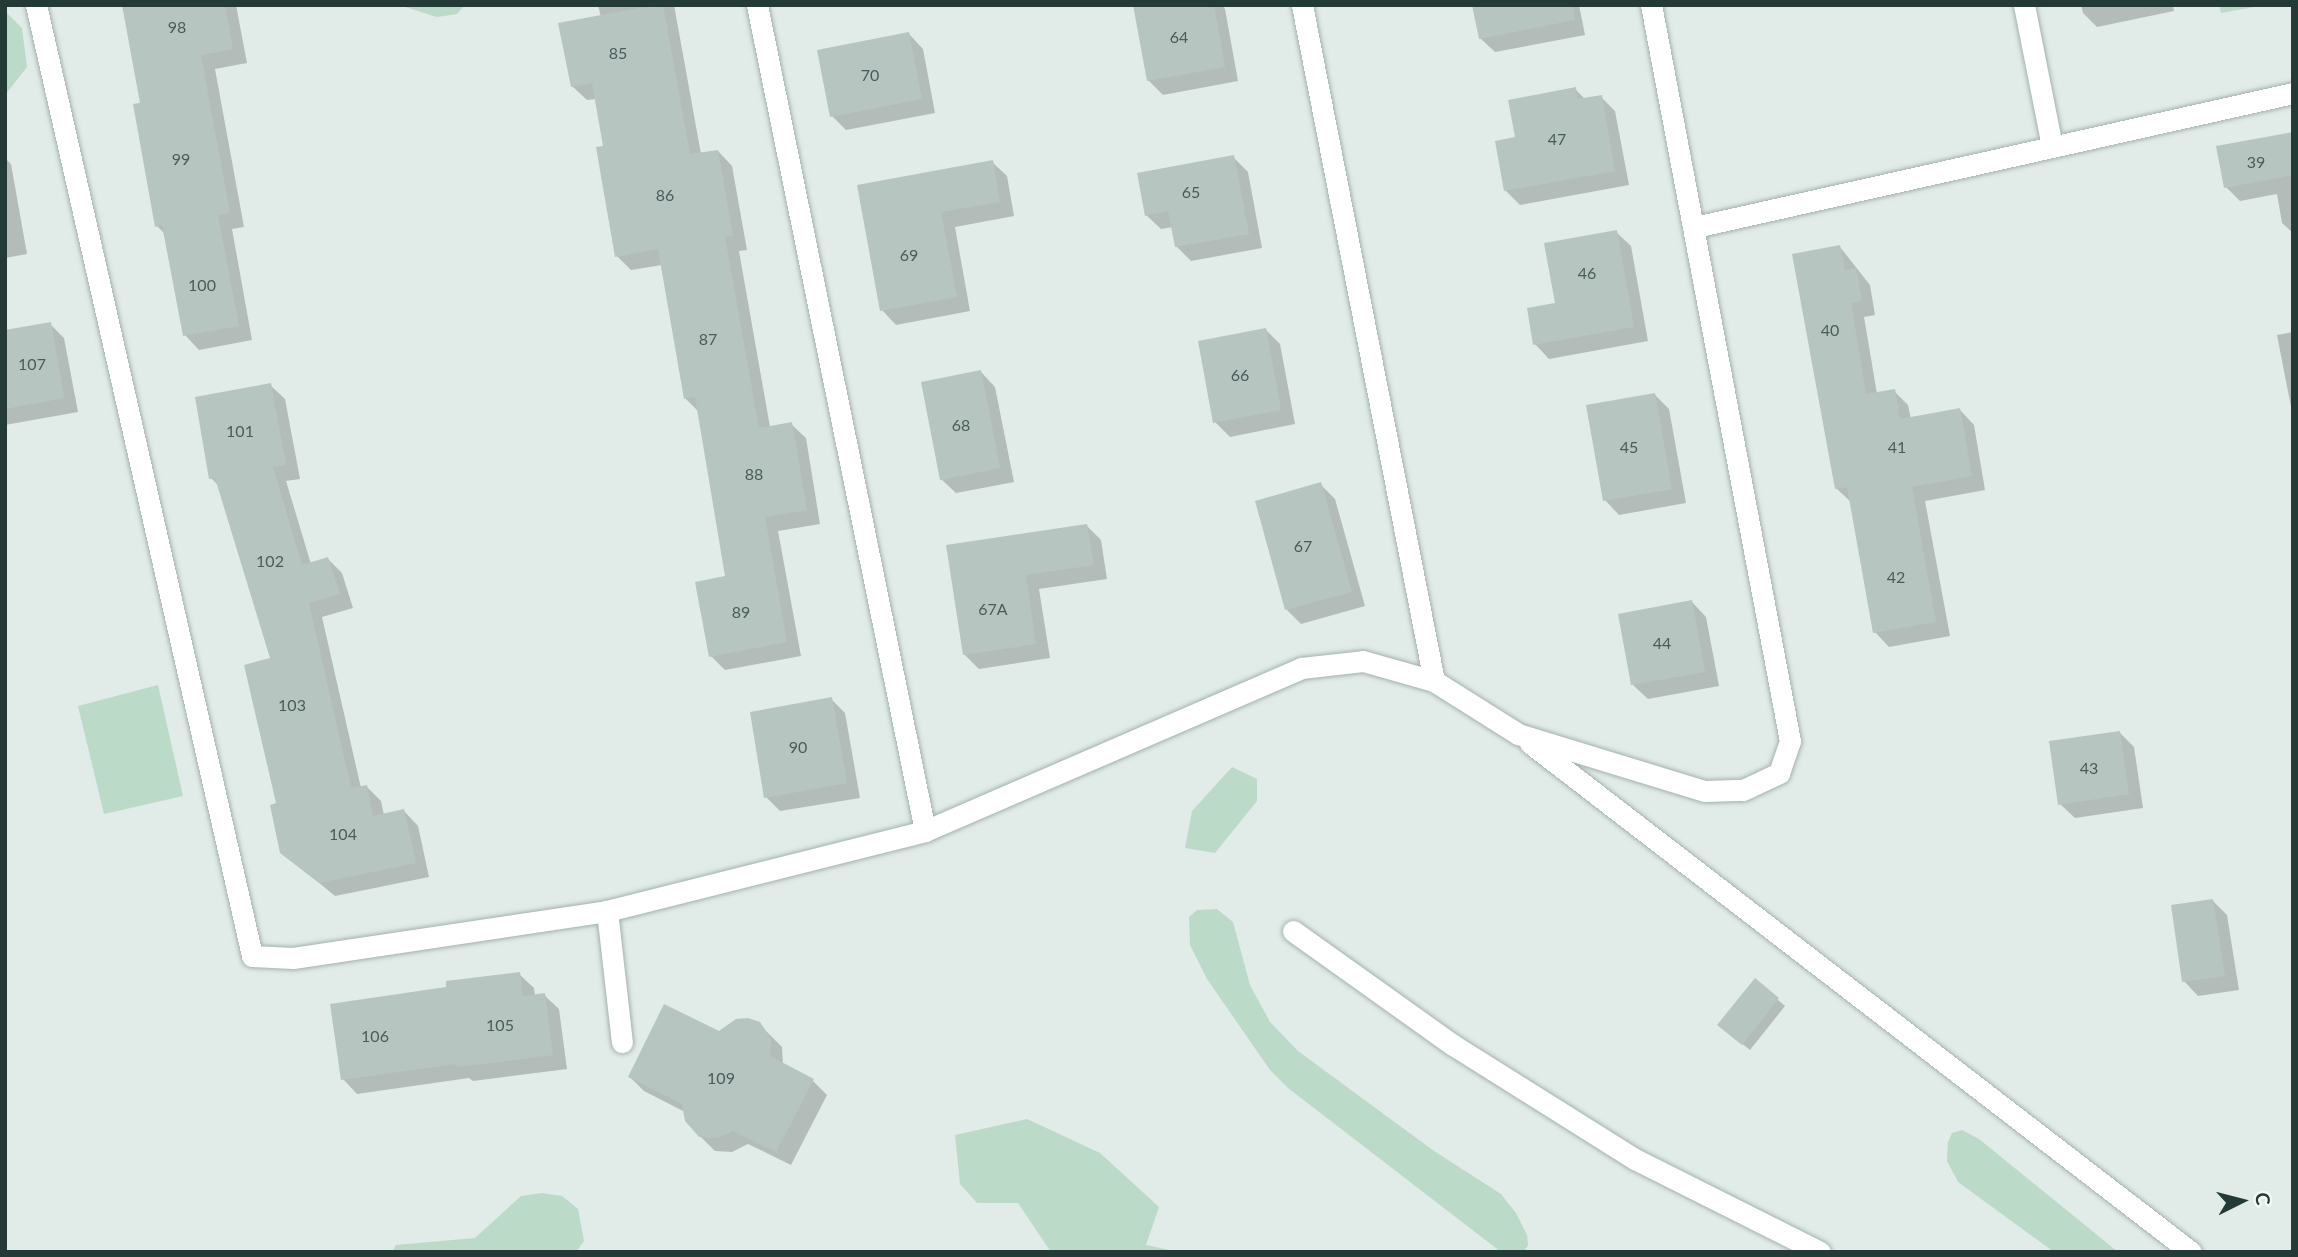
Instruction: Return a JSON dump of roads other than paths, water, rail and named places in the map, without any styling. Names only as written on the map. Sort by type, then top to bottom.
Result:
[{"type":"street","points":[[36,5],[252,956],[293,958],[607,911],[925,831],[1301,668],[1363,662],[1434,681],[1518,734],[2191,1252]]},
{"type":"street","points":[[757,5],[925,831]]},
{"type":"street","points":[[1303,5],[1434,681]]},
{"type":"street","points":[[1518,734],[1705,791],[1743,790],[1779,773],[1790,741],[1651,5]]},
{"type":"street","points":[[2024,5],[2052,146]]},
{"type":"street","points":[[1695,227],[2293,93]]},
{"type":"street","points":[[607,911],[622,1042]]},
{"type":"street","points":[[1293,931],[1454,1045],[1635,1159],[1820,1252]]}]
